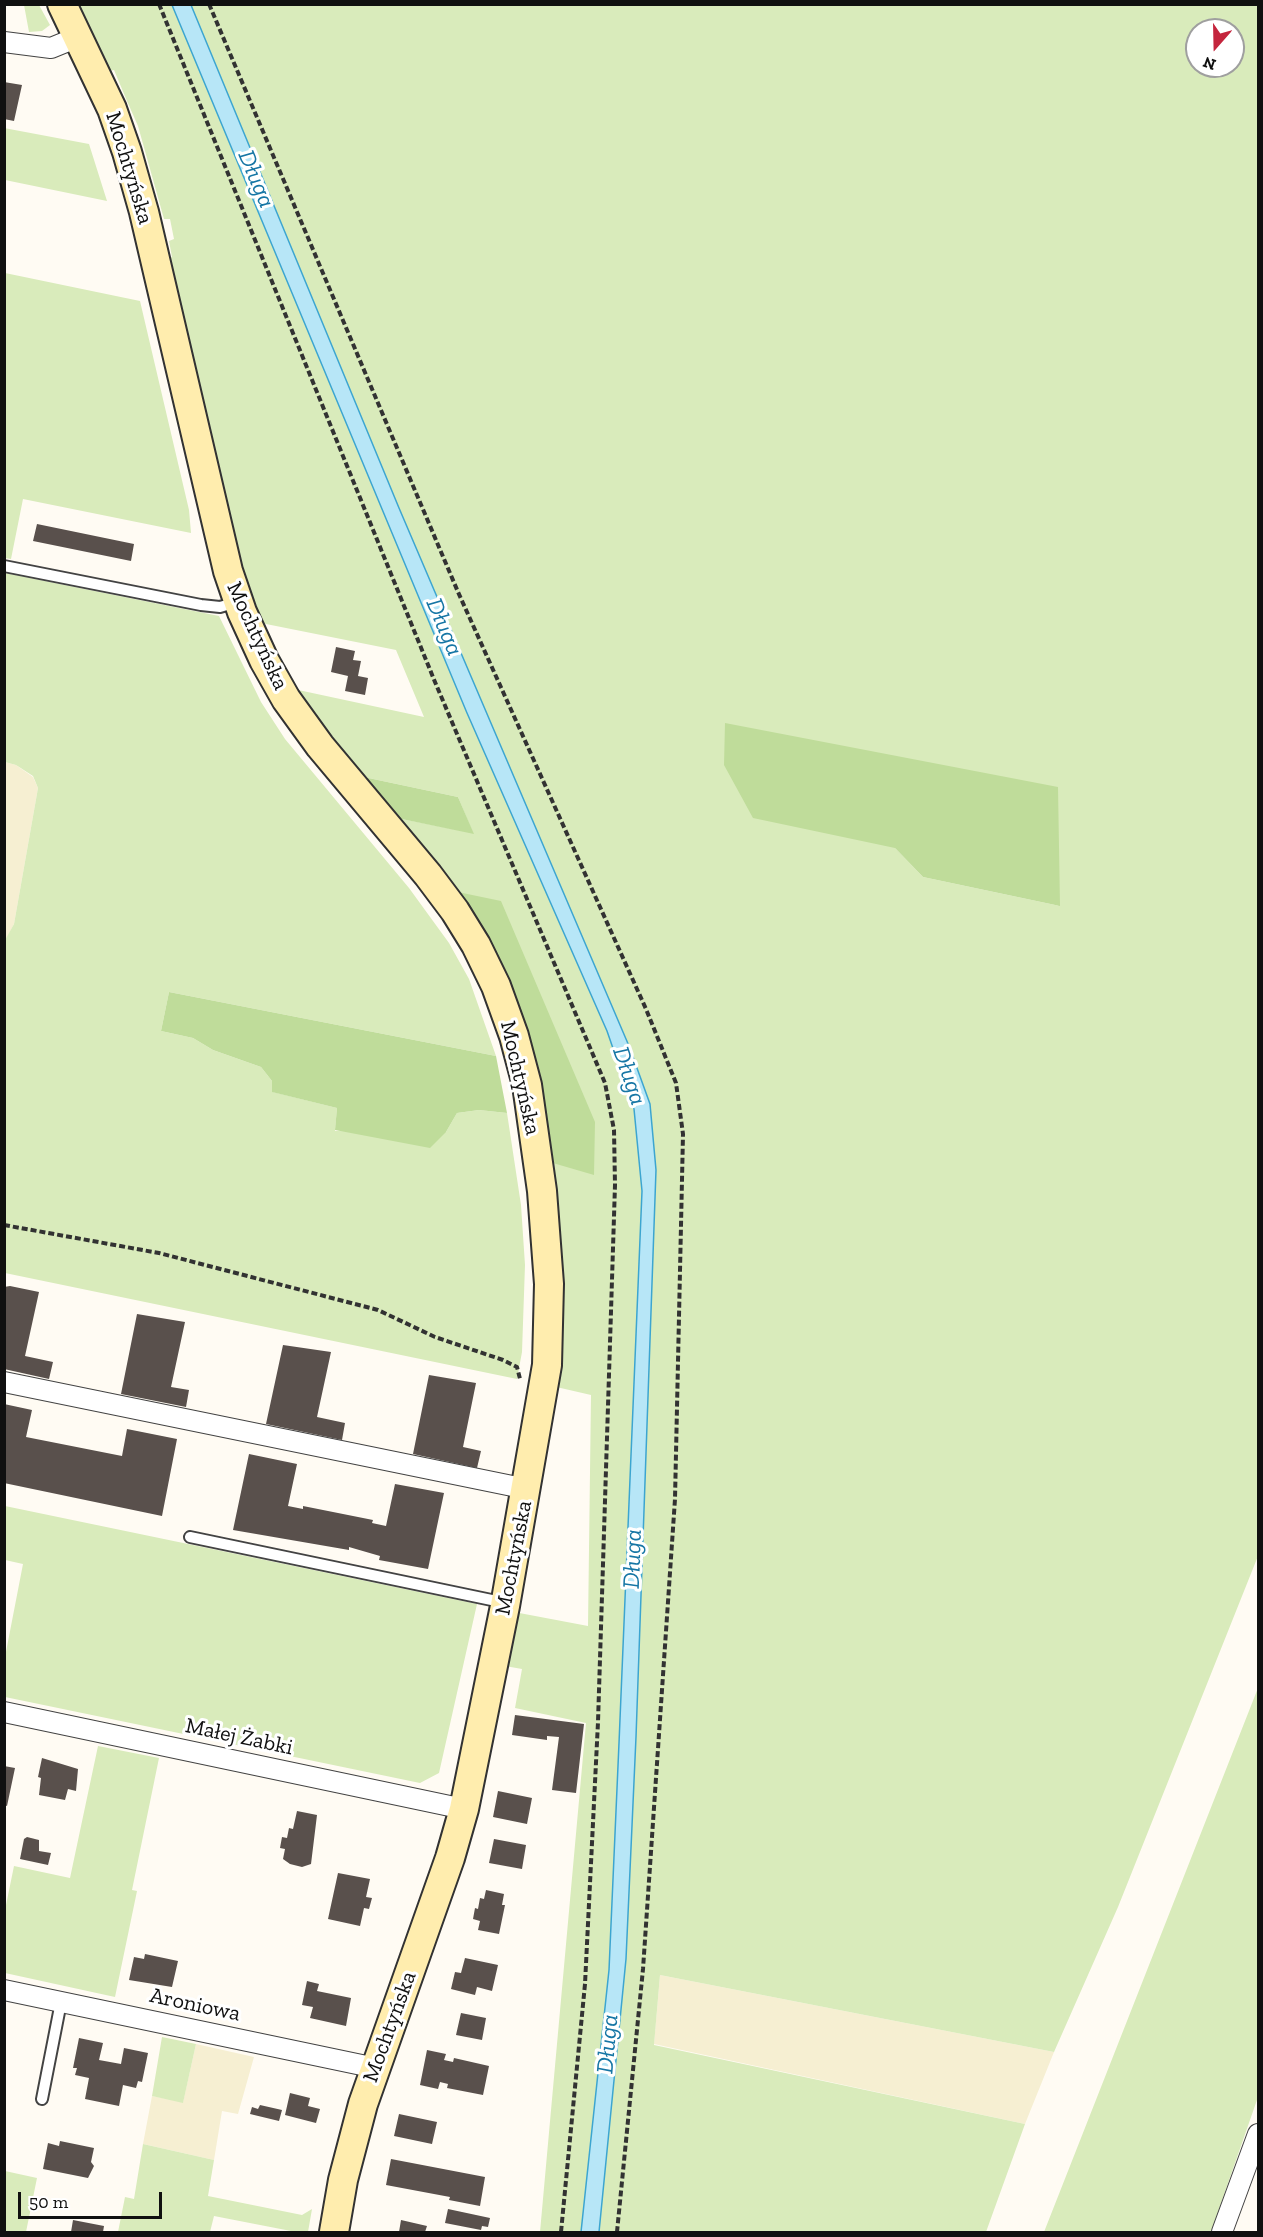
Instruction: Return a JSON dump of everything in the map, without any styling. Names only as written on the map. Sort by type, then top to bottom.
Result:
[{"type":"street","name":"Mochtyńska","points":[[62,4],[112,109],[127,152],[144,212],[228,571],[238,602],[264,660],[286,699],[320,746],[455,911],[496,986],[514,1036],[526,1085],[542,1191],[549,1284],[547,1365],[506,1603],[464,1809],[450,1858],[352,2141],[334,2232]]},
{"type":"street","points":[[4,42],[51,48],[78,37]]},
{"type":"street","points":[[4,1382],[527,1489]]},
{"type":"street","name":"Małej Żabki","points":[[4,1712],[464,1809]]},
{"type":"street","name":"Aroniowa","points":[[4,1990],[376,2068]]},
{"type":"street","points":[[1222,2232],[1258,2134]]},
{"type":"lane","points":[[4,566],[201,605],[220,607],[238,602]]},
{"type":"lane","points":[[190,1537],[506,1603]]},
{"type":"lane","points":[[42,2099],[61,2002]]},
{"type":"path","points":[[159,4],[435,682],[605,1083],[614,1130],[615,1197],[598,1722],[585,1984],[561,2232]]},
{"type":"path","points":[[4,1225],[159,1253],[378,1310],[435,1337],[504,1360],[517,1367],[520,1380]]},
{"type":"shaded area","points":[[5,762],[16,765],[33,777],[38,788],[14,924],[5,942]]},
{"type":"shaded area","points":[[660,1975],[1054,2052],[1025,2124],[654,2044]]},
{"type":"shaded area","points":[[196,2044],[254,2057],[238,2114],[222,2111],[214,2160],[143,2144],[152,2096],[183,2102]]},
{"type":"green space","points":[[24,5],[39,5],[50,25],[42,31],[29,32]]},
{"type":"green space","points":[[77,5],[172,5],[467,713],[607,1031],[634,1109],[642,1191],[609,1970],[581,2232],[540,2232],[586,1723],[515,1708],[522,1669],[505,1666],[514,1612],[588,1626],[591,1395],[552,1386],[546,1161],[453,891],[392,817],[473,833],[458,797],[359,776],[289,688],[424,717],[396,650],[256,622],[236,566],[164,259],[172,257],[169,241],[174,239],[170,219],[164,219],[138,126],[114,70],[104,72]]},
{"type":"green space","points":[[191,5],[1258,5],[1258,1556],[1118,1907],[1054,2052],[660,1975],[654,2045],[1025,2124],[986,2232],[599,2232],[626,1959],[656,1170],[629,1046],[399,508]],"holes":[[[895,848],[1060,906],[923,877]]]},
{"type":"green space","points":[[4,128],[89,144],[107,201],[5,180]]},
{"type":"green space","points":[[5,273],[140,301],[189,510],[191,533],[23,499],[11,559],[5,558]]},
{"type":"green space","points":[[5,573],[219,616],[261,702],[285,739],[409,888],[449,943],[469,979],[496,1056],[169,992],[161,1031],[193,1038],[213,1050],[261,1067],[272,1081],[273,1092],[337,1108],[335,1131],[446,1132],[457,1113],[479,1110],[507,1113],[521,1205],[525,1265],[522,1352],[517,1379],[5,1273],[4,942],[14,924],[38,788],[33,776],[16,765],[5,762]]},
{"type":"green space","points":[[725,723],[1058,787],[1060,906],[923,877],[895,848],[753,818],[724,765]]},
{"type":"green space","points":[[359,776],[458,797],[474,834],[392,817]]},
{"type":"green space","points":[[453,891],[501,901],[595,1122],[594,1175],[546,1161]]},
{"type":"green space","points":[[169,992],[496,1056],[507,1113],[479,1110],[457,1113],[446,1132],[430,1148],[335,1130],[337,1108],[272,1092],[272,1081],[261,1067],[213,1050],[193,1038],[161,1031]]},
{"type":"green space","points":[[5,1506],[477,1604],[439,1773],[420,1783],[5,1697],[5,1657],[23,1564],[5,1560]]},
{"type":"green space","points":[[1258,1688],[1258,2097],[1211,2232],[1044,2232]]},
{"type":"green space","points":[[98,1746],[159,1758],[132,1890],[137,1891],[115,1997],[5,1973],[5,1910],[14,1866],[70,1878]]},
{"type":"green space","points":[[162,2037],[196,2044],[183,2103],[152,2096]]},
{"type":"green space","points":[[143,2144],[214,2160],[208,2196],[302,2215],[312,2209],[308,2232],[296,2232],[214,2216],[210,2232],[118,2232],[125,2197],[134,2199]]},
{"type":"green space","points":[[5,2171],[37,2178],[26,2232],[5,2232]]},
{"type":"water","name":"Długa","points":[[172,5],[191,5],[399,508],[629,1046],[650,1104],[656,1170],[626,1959],[599,2232],[581,2232],[609,1970],[642,1191],[634,1109],[607,1031],[467,713]]},
{"type":"building","points":[[4,82],[22,85],[14,121],[4,119]]},
{"type":"building","points":[[37,524],[134,544],[131,561],[33,541]]},
{"type":"building","points":[[336,647],[355,651],[353,660],[361,661],[358,676],[368,678],[365,695],[345,691],[348,676],[331,672]]},
{"type":"building","points":[[10,1286],[39,1292],[25,1356],[53,1362],[49,1379],[4,1369],[4,1287]]},
{"type":"building","points":[[137,1314],[185,1322],[171,1387],[189,1390],[186,1407],[121,1394]]},
{"type":"building","points":[[283,1345],[331,1352],[317,1417],[345,1423],[342,1440],[266,1424]]},
{"type":"building","points":[[429,1375],[476,1383],[463,1447],[481,1451],[477,1468],[413,1454]]},
{"type":"building","points":[[4,1404],[32,1410],[26,1437],[122,1456],[127,1429],[177,1439],[162,1516],[4,1483]]},
{"type":"building","points":[[249,1454],[297,1464],[288,1506],[303,1509],[303,1506],[373,1520],[372,1523],[386,1526],[395,1484],[444,1493],[428,1569],[379,1560],[380,1556],[349,1547],[349,1550],[233,1530]]},
{"type":"building","points":[[515,1715],[584,1724],[576,1793],[552,1790],[559,1737],[547,1736],[547,1740],[512,1735]]},
{"type":"building","points":[[42,1758],[78,1769],[76,1791],[68,1789],[65,1800],[39,1795],[41,1778],[38,1777]]},
{"type":"building","points":[[4,1766],[15,1768],[7,1806],[4,1805]]},
{"type":"building","points":[[498,1791],[532,1798],[527,1824],[493,1817]]},
{"type":"building","points":[[297,1811],[317,1815],[311,1864],[302,1867],[290,1864],[283,1859],[285,1849],[280,1848],[282,1837],[287,1838],[289,1828],[293,1829]]},
{"type":"building","points":[[27,1837],[39,1840],[39,1851],[51,1853],[48,1865],[20,1859],[24,1839]]},
{"type":"building","points":[[494,1839],[526,1845],[522,1869],[489,1863]]},
{"type":"building","points":[[338,1873],[370,1879],[366,1897],[372,1898],[369,1909],[364,1908],[360,1926],[328,1919]]},
{"type":"building","points":[[486,1890],[504,1894],[502,1905],[505,1905],[499,1934],[478,1930],[480,1921],[473,1919],[475,1908],[478,1909],[480,1898],[484,1899]]},
{"type":"building","points":[[145,1954],[178,1961],[172,1987],[129,1980],[134,1957],[144,1959]]},
{"type":"building","points":[[465,1958],[498,1965],[492,1991],[477,1987],[475,1995],[451,1989],[455,1972],[461,1973]]},
{"type":"building","points":[[307,1981],[319,1984],[317,1991],[351,1998],[346,2026],[310,2018],[313,2007],[302,2005]]},
{"type":"building","points":[[461,2013],[486,2018],[482,2040],[456,2035]]},
{"type":"building","points":[[79,2038],[103,2043],[99,2060],[121,2064],[124,2048],[148,2053],[142,2082],[138,2081],[136,2088],[123,2085],[119,2106],[85,2099],[89,2078],[75,2075],[77,2068],[73,2068]]},
{"type":"building","points":[[427,2050],[446,2054],[444,2060],[453,2062],[454,2058],[489,2066],[483,2095],[447,2088],[448,2084],[440,2082],[438,2089],[420,2085]]},
{"type":"building","points":[[290,2093],[310,2098],[308,2106],[320,2109],[316,2123],[285,2115]]},
{"type":"building","points":[[260,2105],[282,2110],[279,2121],[250,2114],[252,2107],[258,2109]]},
{"type":"building","points":[[399,2114],[437,2122],[432,2144],[394,2136]]},
{"type":"building","points":[[60,2141],[94,2148],[91,2162],[94,2166],[88,2178],[43,2169],[48,2143],[59,2146]]},
{"type":"building","points":[[391,2159],[485,2177],[480,2206],[449,2200],[450,2197],[386,2185]]},
{"type":"building","points":[[448,2209],[490,2218],[488,2227],[482,2226],[481,2230],[445,2223]]},
{"type":"building","points":[[73,2220],[104,2226],[103,2232],[71,2232]]},
{"type":"building","points":[[401,2220],[427,2226],[425,2232],[399,2232]]}]
